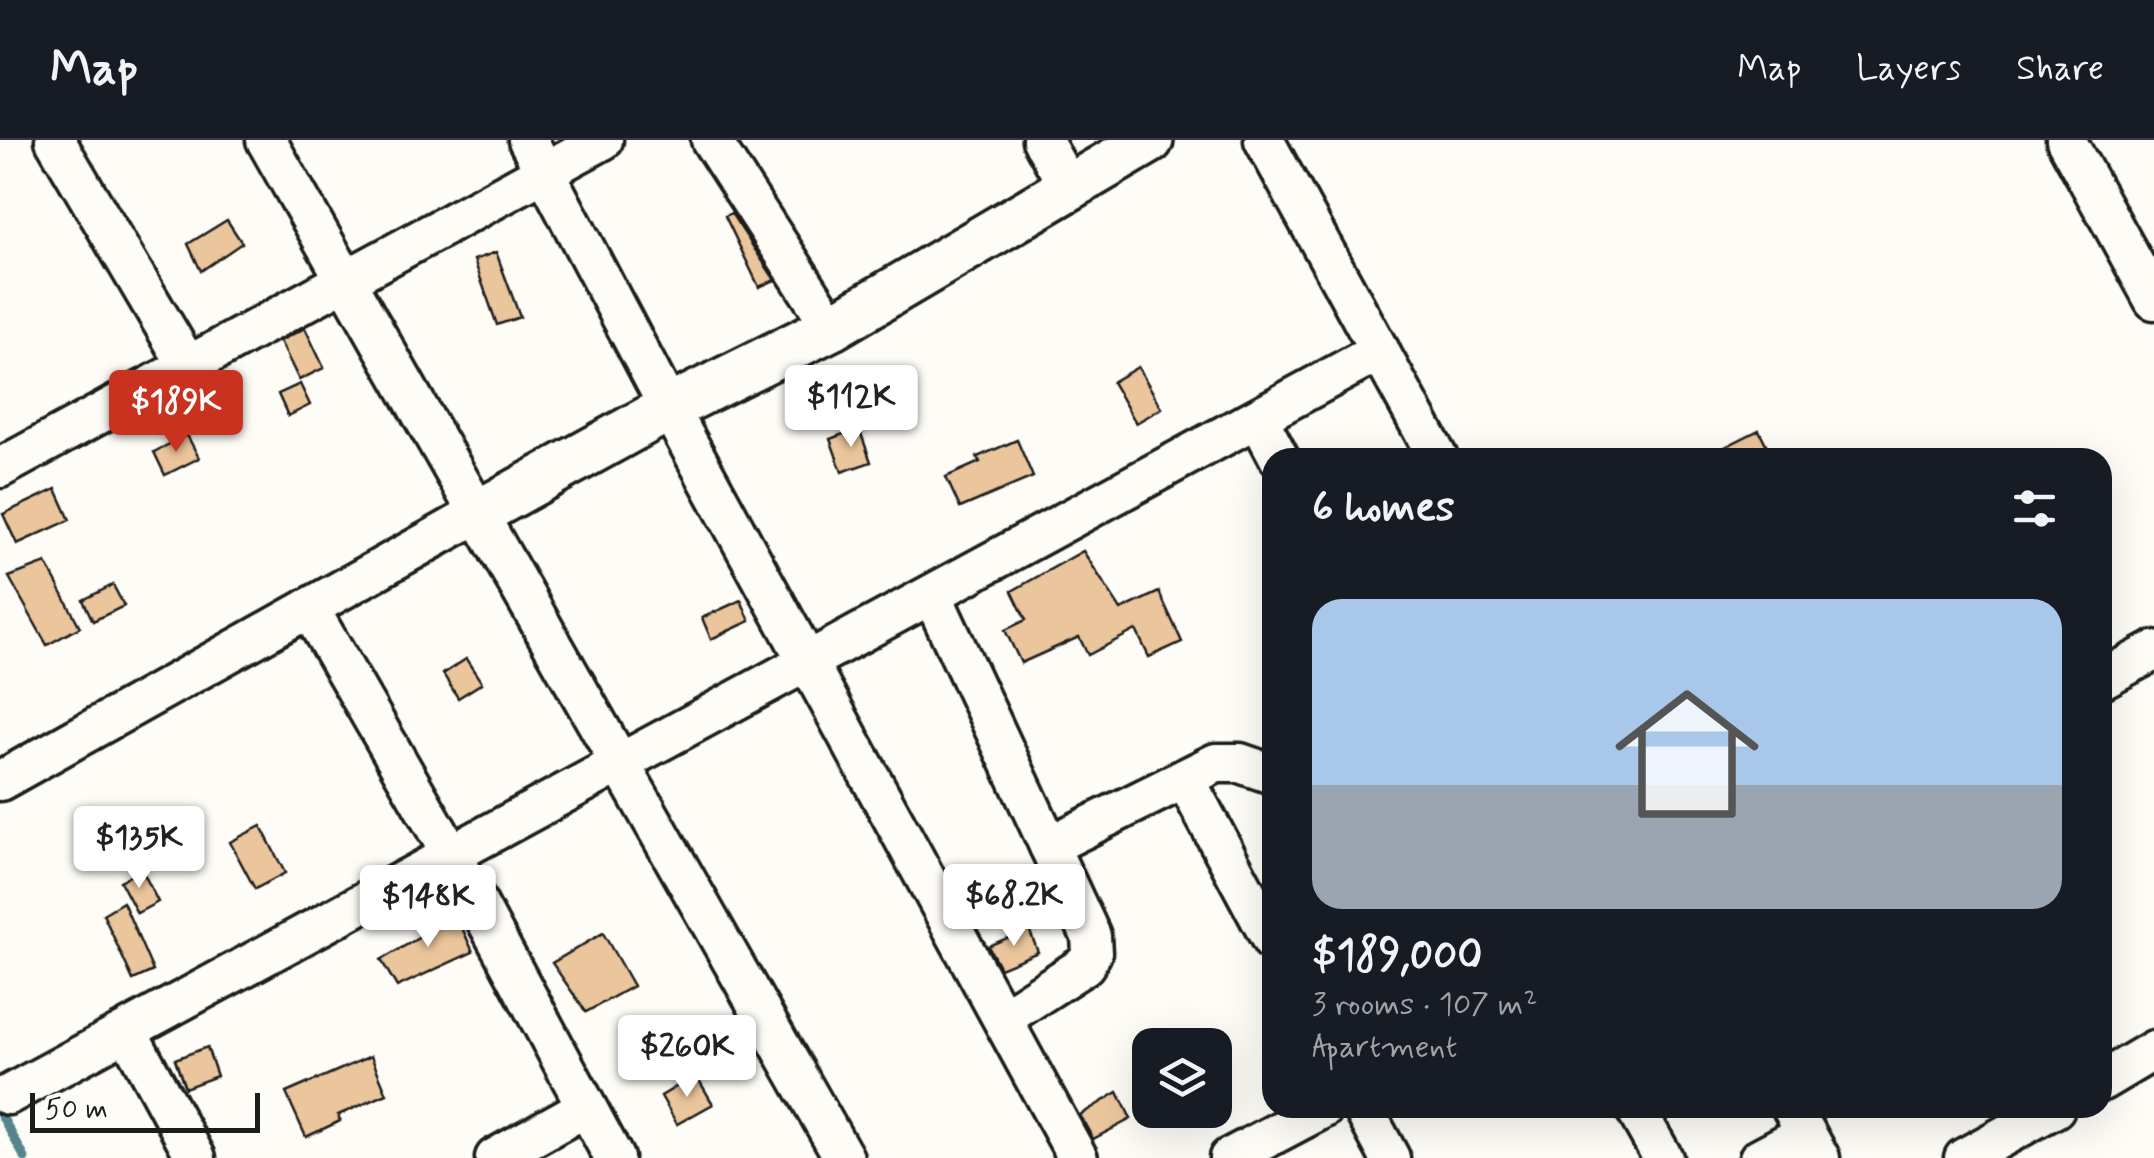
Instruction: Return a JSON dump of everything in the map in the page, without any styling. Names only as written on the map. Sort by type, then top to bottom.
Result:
[{"type":"street","points":[[54,140],[188,366]]},
{"type":"street","points":[[266,140],[844,1158]]},
{"type":"street","points":[[0,468],[346,279],[536,155],[603,140]]},
{"type":"street","points":[[711,140],[832,327]]},
{"type":"street","points":[[1042,140],[1068,186]]},
{"type":"street","points":[[0,781],[669,408],[832,327],[1150,140]]},
{"type":"street","points":[[1264,140],[1433,448]]},
{"type":"street","points":[[2066,140],[2154,300]]},
{"type":"street","points":[[536,155],[669,408],[1078,1158]]},
{"type":"street","points":[[8,1095],[1380,351]]},
{"type":"street","points":[[1258,418],[1274,448]]},
{"type":"street","points":[[932,596],[1091,936],[1092,952],[1085,966],[1003,1018]]},
{"type":"street","points":[[309,608],[452,856],[614,1158]]},
{"type":"street","points":[[2112,674],[2153,655]]},
{"type":"street","points":[[1049,846],[1216,764],[1228,762],[1262,771]]},
{"type":"street","points":[[1185,779],[1262,922]]},
{"type":"street","points":[[127,1031],[196,1158]]},
{"type":"street","points":[[2112,1073],[2154,1050]]},
{"type":"street","points":[[495,1158],[586,1107]]},
{"type":"street","points":[[1229,1158],[1305,1118]]},
{"type":"street","points":[[1368,1118],[1390,1158]]},
{"type":"street","points":[[1641,1118],[1663,1158]]},
{"type":"street","points":[[1983,1154],[2040,1118]]},
{"type":"street","points":[[1759,1158],[1806,1133]]},
{"type":"building","points":[[731,213],[775,280],[759,287],[725,216]]},
{"type":"building","points":[[227,220],[242,243],[201,271],[188,244]]},
{"type":"building","points":[[496,252],[520,317],[497,325],[474,260]]},
{"type":"building","points":[[305,328],[324,368],[299,380],[280,341]]},
{"type":"building","points":[[1138,367],[1162,408],[1136,423],[1112,382]]},
{"type":"building","points":[[300,384],[310,405],[288,416],[278,394]]},
{"type":"building","points":[[859,428],[871,462],[842,472],[830,439]]},
{"type":"building","points":[[1759,430],[1768,448],[1723,448]]},
{"type":"building","points":[[187,435],[199,458],[165,475],[154,452]]},
{"type":"building","points":[[1017,440],[1033,477],[960,508],[946,477],[980,462],[977,457]]},
{"type":"building","points":[[56,489],[70,520],[17,544],[3,514]]},
{"type":"building","points":[[1083,551],[1121,610],[1159,592],[1182,642],[1149,657],[1136,630],[1088,655],[1079,637],[1021,663],[1005,630],[1026,620],[1012,591]]},
{"type":"building","points":[[46,563],[80,627],[47,645],[9,577]]},
{"type":"building","points":[[113,585],[124,606],[93,621],[83,600]]},
{"type":"building","points":[[741,600],[750,621],[711,639],[702,618]]},
{"type":"building","points":[[466,659],[482,683],[458,698],[443,674]]},
{"type":"building","points":[[261,826],[285,873],[255,889],[230,842]]},
{"type":"building","points":[[142,870],[158,902],[137,913],[120,881]]},
{"type":"building","points":[[123,902],[153,971],[133,980],[103,914]]},
{"type":"building","points":[[443,911],[450,926],[459,921],[473,952],[397,987],[381,960],[420,937],[415,925]]},
{"type":"building","points":[[1029,929],[1038,952],[1000,968],[988,946]]},
{"type":"building","points":[[603,933],[633,986],[586,1012],[552,963]]},
{"type":"building","points":[[207,1047],[217,1076],[185,1088],[175,1059]]},
{"type":"building","points":[[371,1056],[387,1094],[338,1115],[340,1121],[306,1137],[286,1093]]},
{"type":"building","points":[[696,1075],[713,1104],[677,1124],[661,1096]]},
{"type":"building","points":[[1118,1092],[1131,1119],[1093,1139],[1080,1115]]},
{"type":"waterway","points":[[0,1113],[25,1158]]}]
